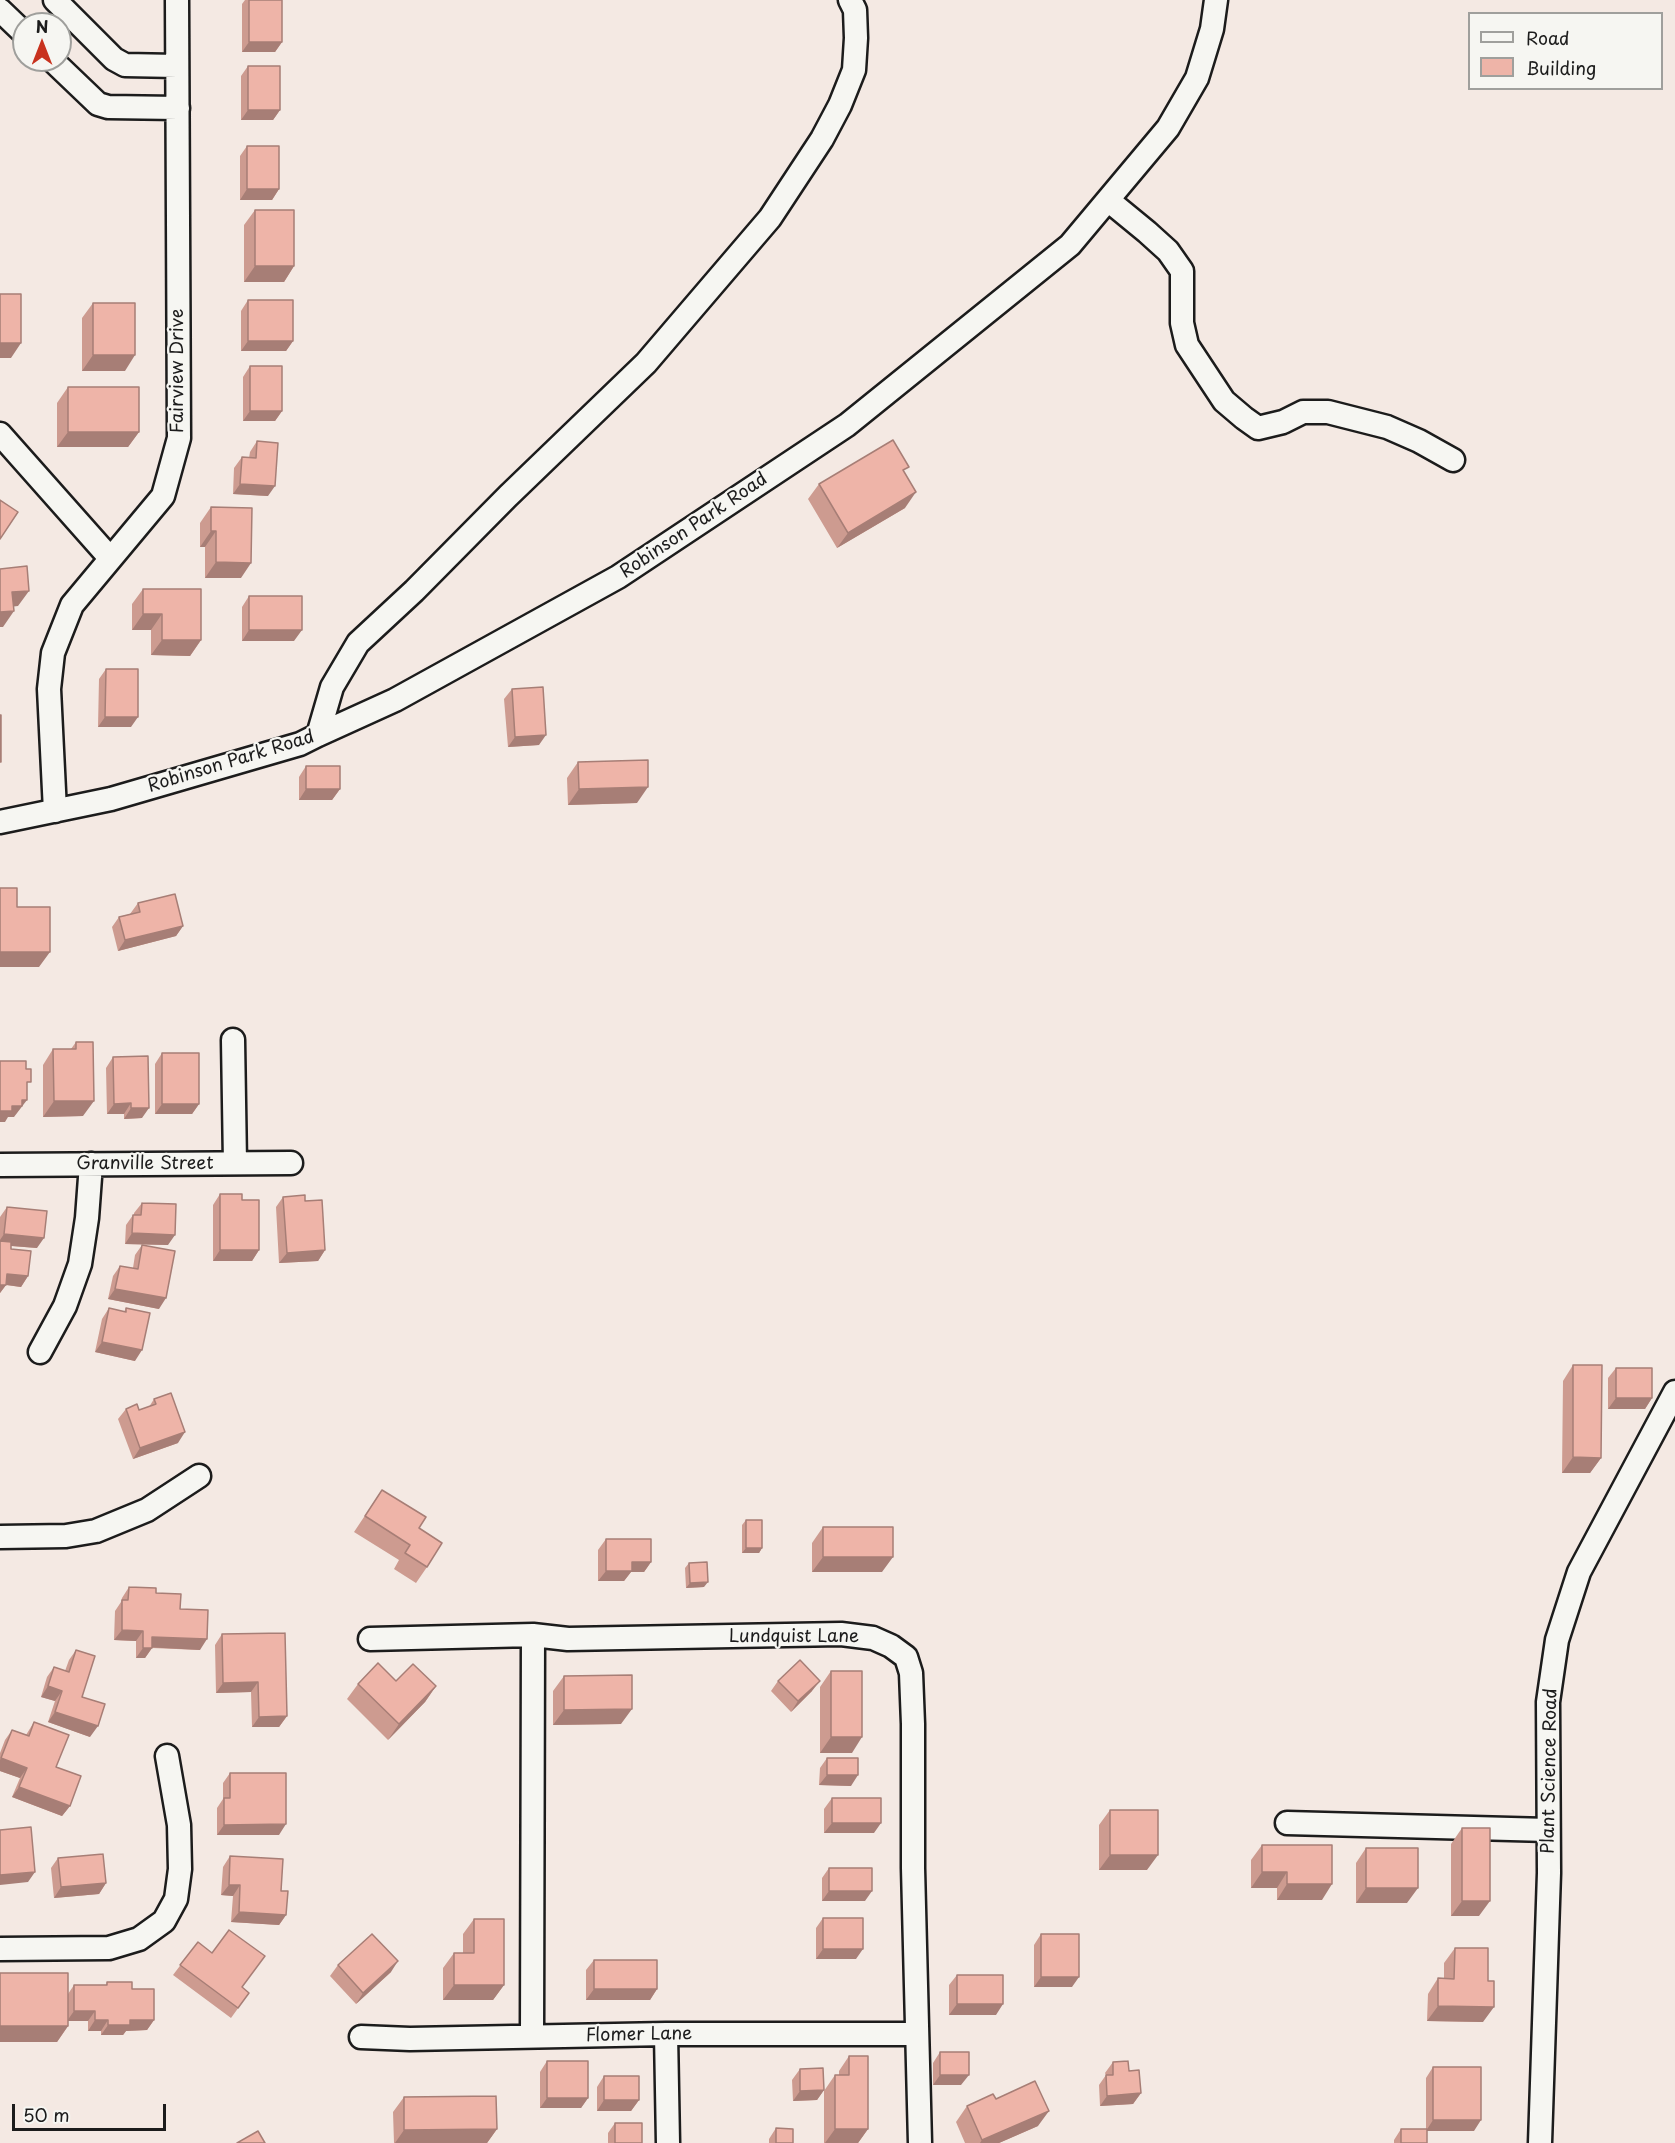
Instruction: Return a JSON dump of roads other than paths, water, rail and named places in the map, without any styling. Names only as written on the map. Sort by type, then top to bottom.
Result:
[{"type":"street","points":[[55,0],[114,60],[125,65],[177,66]]},
{"type":"street","name":"Fairview Drive","points":[[55,811],[49,689],[53,653],[72,605],[163,496],[178,438],[177,0]]},
{"type":"street","points":[[318,735],[332,687],[358,643],[646,363],[770,218],[822,139],[840,105],[854,70],[855,10],[850,0]]},
{"type":"street","name":"Robinson Park Road","points":[[0,822],[111,799],[300,744],[395,700],[618,577],[847,425],[1070,245],[1168,128],[1197,78],[1212,29],[1216,0]]},
{"type":"street","points":[[0,10],[12,22]]},
{"type":"street","points":[[65,72],[98,104],[108,107],[178,108]]},
{"type":"street","points":[[1108,200],[1168,251],[1182,271],[1182,323],[1187,345],[1224,401],[1244,418],[1258,428],[1283,422],[1304,412],[1328,412],[1387,427],[1453,460]]},
{"type":"street","points":[[0,434],[110,558]]},
{"type":"street","points":[[233,1040],[234,1163]]},
{"type":"street","name":"Granville Street","points":[[0,1165],[291,1163]]},
{"type":"street","points":[[40,1352],[65,1306],[80,1264],[92,1164]]},
{"type":"street","name":"Plant Science Road","points":[[1540,2143],[1549,1873],[1548,1702],[1557,1640],[1579,1572],[1675,1392]]},
{"type":"street","points":[[0,1537],[66,1536],[96,1531],[147,1510],[199,1476]]},
{"type":"street","name":"Lundquist Lane","points":[[370,1639],[533,1635],[568,1639],[841,1634],[873,1638],[891,1646],[906,1657],[911,1673],[913,1724],[913,1868],[920,2143]]},
{"type":"street","points":[[532,2036],[533,1635]]},
{"type":"street","points":[[0,1949],[109,1948],[140,1939],[164,1922],[176,1899],[180,1869],[179,1825],[167,1756]]},
{"type":"street","points":[[1287,1823],[1548,1830]]},
{"type":"street","points":[[666,2034],[668,2143]]},
{"type":"street","name":"Flomer Lane","points":[[361,2037],[410,2039],[666,2034],[916,2034]]}]
